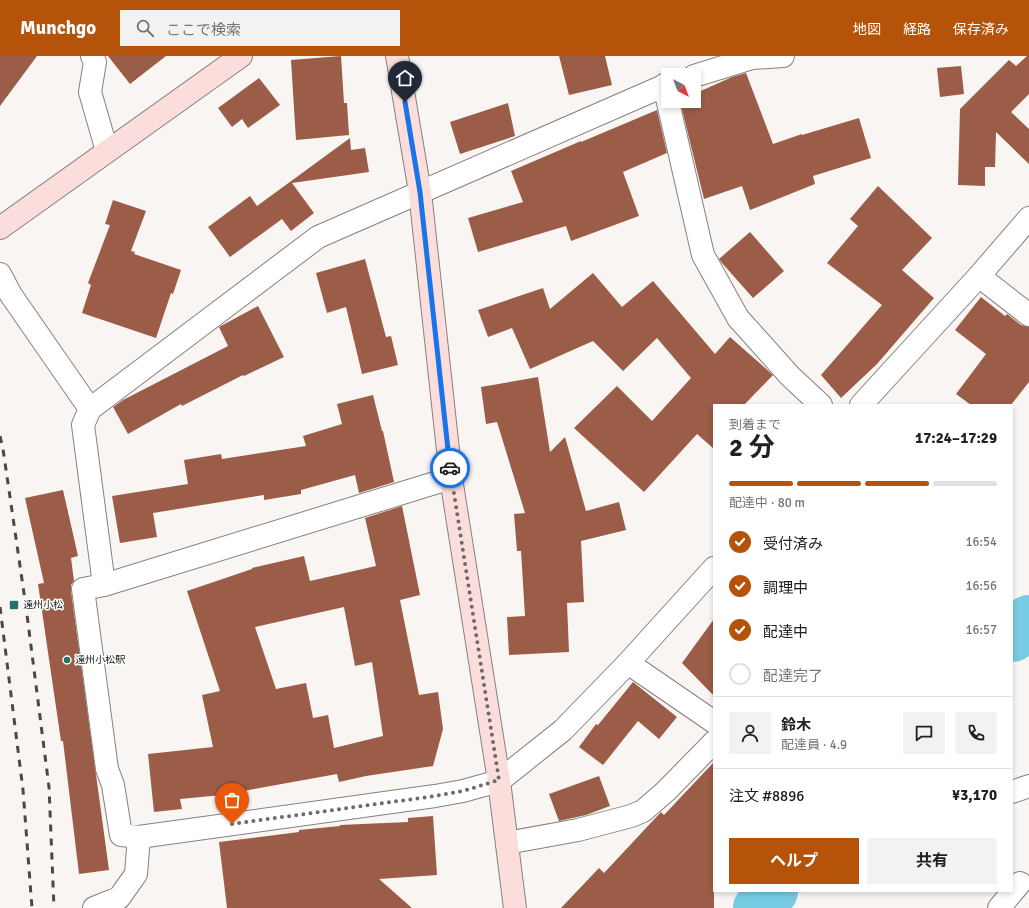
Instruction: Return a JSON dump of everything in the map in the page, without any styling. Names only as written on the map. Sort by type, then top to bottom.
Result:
[{"type":"main road","points":[[0,228],[242,56]]},
{"type":"main road","points":[[397,56],[420,192],[451,478],[499,780],[515,908]]},
{"type":"street","points":[[92,56],[95,62],[90,92],[107,151]]},
{"type":"street","points":[[701,74],[752,58],[783,56]]},
{"type":"street","points":[[104,585],[83,425],[90,409],[318,237],[661,87]]},
{"type":"street","points":[[671,108],[702,255],[738,318],[790,376],[820,404]]},
{"type":"street","points":[[862,404],[979,276],[1029,218]]},
{"type":"street","points":[[0,274],[11,295],[90,409]]},
{"type":"street","points":[[979,276],[1029,315]]},
{"type":"street","points":[[451,478],[104,585],[83,589],[107,769],[113,785],[121,835],[139,838],[435,796],[463,791],[499,780],[563,730],[628,663],[713,569]]},
{"type":"street","points":[[628,663],[713,721]]},
{"type":"street","points":[[507,843],[578,830],[631,816],[643,811],[713,743]]},
{"type":"street","points":[[1013,792],[1029,786]]},
{"type":"street","points":[[94,908],[119,898],[136,874],[139,838]]},
{"type":"street","points":[[1013,889],[1020,879]]},
{"type":"street","points":[[999,908],[1011,892]]},
{"type":"building","points":[[0,56],[37,56],[0,106]]},
{"type":"building","points":[[108,56],[166,56],[130,84]]},
{"type":"building","points":[[341,56],[344,103],[347,103],[349,135],[296,140],[291,60]]},
{"type":"building","points":[[559,56],[605,56],[612,85],[569,95]]},
{"type":"building","points":[[1027,56],[1029,56],[1029,94],[1011,112],[1029,129],[1029,164],[996,132],[995,167],[985,167],[985,186],[958,185],[960,109],[1009,60],[1016,66]]},
{"type":"building","points":[[961,66],[964,94],[940,97],[937,68]]},
{"type":"building","points":[[746,73],[773,144],[859,118],[871,158],[813,176],[815,184],[750,210],[742,186],[704,199],[682,108],[701,108],[701,91],[732,77]]},
{"type":"building","points":[[259,78],[280,105],[248,128],[242,119],[232,127],[218,108]]},
{"type":"building","points":[[508,103],[515,136],[460,154],[450,122]]},
{"type":"building","points":[[657,110],[667,153],[623,172],[639,216],[571,241],[566,226],[478,252],[468,218],[523,202],[511,171]]},
{"type":"building","points":[[350,138],[351,150],[365,148],[369,172],[292,183],[314,213],[291,231],[282,219],[230,257],[208,227],[250,196],[257,206]]},
{"type":"building","points":[[878,186],[932,238],[902,270],[934,298],[877,364],[841,398],[821,375],[882,305],[827,263],[858,226],[850,219]]},
{"type":"building","points":[[113,200],[146,211],[131,251],[135,252],[134,254],[181,270],[173,294],[171,293],[156,338],[82,313],[91,285],[88,283],[110,225],[105,224]]},
{"type":"building","points":[[750,232],[784,271],[753,298],[719,259]]},
{"type":"building","points":[[365,259],[386,337],[391,336],[398,365],[362,374],[346,307],[327,313],[316,273]]},
{"type":"building","points":[[593,273],[622,307],[653,281],[715,354],[730,337],[773,375],[745,404],[713,404],[713,448],[697,434],[644,492],[574,428],[617,386],[652,421],[691,378],[657,338],[623,371],[593,341],[530,369],[512,328],[488,337],[478,310],[543,288],[550,309]]},
{"type":"building","points":[[981,297],[1005,316],[1007,314],[1021,325],[1029,327],[1029,382],[1012,404],[970,404],[956,394],[986,354],[955,330]]},
{"type":"building","points":[[258,306],[284,357],[244,376],[243,375],[182,406],[181,404],[128,434],[113,407],[123,400],[228,346],[219,327]]},
{"type":"building","points":[[538,377],[550,452],[565,437],[586,511],[619,502],[626,530],[581,541],[584,602],[567,603],[569,652],[509,655],[507,617],[525,616],[521,551],[517,551],[514,514],[525,513],[497,422],[486,424],[481,387]]},
{"type":"building","points":[[373,395],[383,431],[394,482],[359,493],[355,475],[301,490],[301,494],[264,500],[264,495],[153,513],[157,537],[120,543],[112,496],[188,484],[184,460],[221,454],[222,459],[306,446],[303,436],[342,424],[337,404]]},
{"type":"building","points":[[63,490],[78,556],[71,558],[74,581],[71,585],[71,591],[109,870],[79,874],[63,741],[61,741],[38,584],[44,583],[25,498]]},
{"type":"building","points":[[402,506],[420,595],[400,600],[419,695],[438,692],[443,729],[433,766],[366,776],[339,782],[337,774],[243,791],[243,793],[180,799],[182,809],[154,812],[148,754],[213,747],[202,695],[220,691],[187,591],[252,568],[304,556],[310,581],[376,566],[365,518]],"holes":[[[344,607],[355,666],[372,662],[383,736],[334,748],[328,715],[313,718],[306,683],[276,689],[255,627]]]},
{"type":"building","points":[[713,620],[713,695],[682,663]]},
{"type":"building","points":[[633,682],[677,717],[659,739],[638,721],[603,765],[579,747],[596,724],[598,725]]},
{"type":"building","points":[[713,763],[714,908],[561,908],[599,868],[604,873],[661,812],[664,815]]},
{"type":"building","points":[[599,776],[610,806],[586,815],[559,821],[549,794]]},
{"type":"building","points":[[433,816],[437,875],[379,879],[412,908],[227,908],[219,842],[299,832],[299,830],[340,825],[408,822],[408,818]]},
{"type":"waterway","points":[[1013,635],[1029,621]]},
{"type":"waterway","points":[[759,908],[771,892]]},
{"type":"railway","points":[[0,436],[26,607],[49,787],[54,908]]},
{"type":"railway","points":[[0,607],[23,790],[32,908]]},
{"type":"way so far","points":[[232,824],[435,796],[463,791],[499,780],[450,468]]},
{"type":"place","name":"遠州小松","points":[[14,605]]},
{"type":"place","name":"遠州小松駅","points":[[67,660]]},
{"type":"route","points":[[405,102],[420,192],[450,468]]}]
